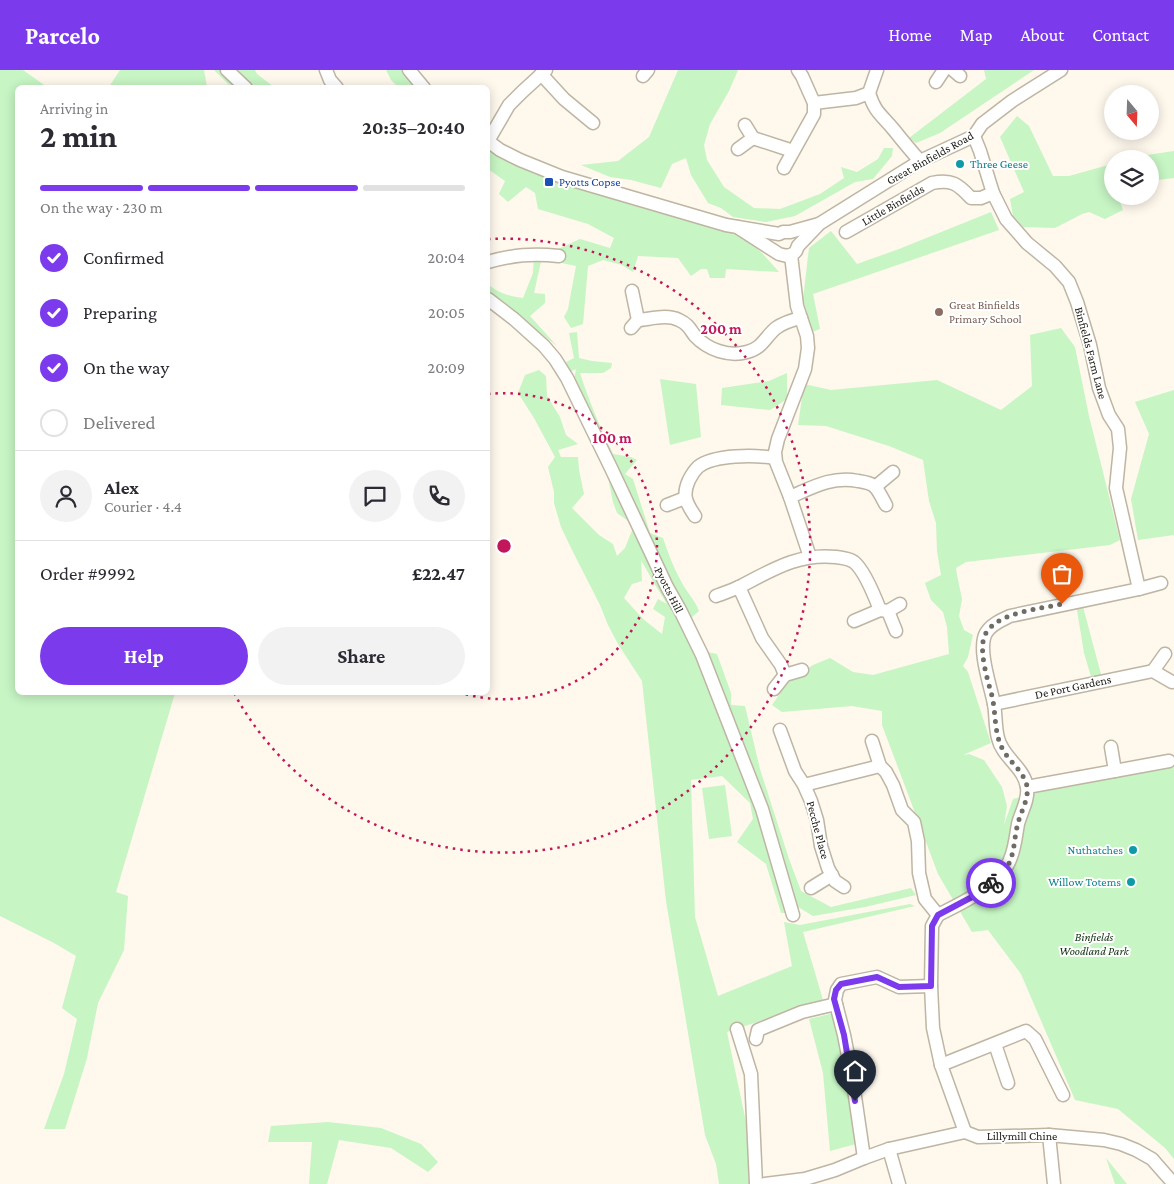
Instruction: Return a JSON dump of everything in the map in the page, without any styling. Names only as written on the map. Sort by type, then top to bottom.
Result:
[{"type":"street","points":[[228,70],[243,85]]},
{"type":"street","points":[[326,70],[334,85]]},
{"type":"street","points":[[409,70],[422,85]]},
{"type":"street","points":[[784,168],[814,114],[814,104],[798,70]]},
{"type":"street","points":[[877,70],[869,93],[872,104],[920,161]]},
{"type":"street","points":[[936,82],[944,70]]},
{"type":"street","name":"Great Binfields Road","points":[[737,227],[787,252],[819,224],[920,161],[974,136],[982,124],[1012,101],[1061,70]]},
{"type":"street","points":[[490,138],[509,106],[544,72],[564,98],[593,123]]},
{"type":"street","points":[[814,104],[856,98],[869,93]]},
{"type":"street","points":[[745,125],[753,138],[793,152]]},
{"type":"street","name":"Binfields Farm Lane","points":[[974,136],[993,193],[1006,219],[1027,243],[1055,266],[1069,282],[1077,302],[1090,344],[1099,388],[1109,415],[1118,429],[1120,448],[1116,488],[1139,589]]},
{"type":"street","points":[[738,150],[753,138]]},
{"type":"street","name":"Great Binfields Road","points":[[490,142],[520,160],[562,177],[737,227],[784,233],[819,224]]},
{"type":"street","name":"Little Binfields","points":[[846,232],[932,183],[949,181],[957,184],[972,198],[980,198],[993,193]]},
{"type":"street","points":[[787,252],[797,238],[794,235],[784,233],[774,240],[774,244],[787,252],[793,271],[797,306],[807,336],[808,348],[805,369],[778,439],[775,452],[776,462],[810,557]]},
{"type":"street","points":[[490,261],[509,256],[537,254],[559,256]]},
{"type":"street","points":[[632,291],[634,324],[667,317],[678,319],[688,324],[694,335],[701,342],[726,354],[747,352],[757,348],[775,329],[785,323],[801,318]]},
{"type":"street","name":"Pyotts Hill","points":[[490,300],[544,346],[567,378],[667,587],[702,655],[762,809],[793,915]]},
{"type":"street","points":[[695,516],[685,498],[686,488],[697,468],[720,459],[742,456],[776,458]]},
{"type":"street","points":[[875,487],[893,472]]},
{"type":"street","points":[[790,497],[824,483],[838,479],[848,479],[867,483],[875,487],[886,505]]},
{"type":"street","points":[[667,505],[685,498]]},
{"type":"street","points":[[716,596],[789,562],[810,557],[846,558],[855,563],[860,570],[896,631]]},
{"type":"street","points":[[965,1132],[941,1065],[933,1028],[931,986],[932,926],[938,915],[990,885],[1007,867],[1011,858],[1018,822],[1026,801],[1027,787],[1020,771],[1003,751],[998,739],[994,704],[984,660],[983,646],[985,634],[994,624],[1020,613],[1161,583]]},
{"type":"street","points":[[738,587],[762,638],[777,659],[785,675]]},
{"type":"street","points":[[854,621],[900,604]]},
{"type":"street","points":[[1166,654],[1153,671],[1172,682]]},
{"type":"street","points":[[774,689],[785,675],[802,670]]},
{"type":"street","name":"De Port Gardens","points":[[994,704],[1153,671]]},
{"type":"street","name":"Pecche Place","points":[[780,730],[795,771],[811,801],[828,868],[835,881],[844,887]]},
{"type":"street","points":[[872,741],[880,766],[886,772],[893,785],[902,810],[914,822],[918,841],[919,873],[926,899],[938,915]]},
{"type":"street","points":[[1111,746],[1115,771]]},
{"type":"street","points":[[1027,787],[1169,761]]},
{"type":"street","name":"Pecche Place","points":[[804,785],[880,766]]},
{"type":"street","name":"Pecche Place","points":[[811,888],[832,875]]},
{"type":"street","points":[[864,1158],[852,1076],[844,1035],[834,999],[836,990],[841,984],[877,977],[899,987],[931,986]]},
{"type":"street","points":[[741,1043],[761,1037],[758,1030],[802,1012],[836,1004]]},
{"type":"street","points":[[737,1029],[751,1074],[756,1184]]},
{"type":"street","points":[[941,1065],[1026,1031],[1035,1038],[1063,1095]]},
{"type":"street","points":[[995,1044],[1008,1083]]},
{"type":"street","name":"Lillymill Chine","points":[[765,1184],[805,1179],[835,1170],[889,1149],[965,1132],[978,1137],[1049,1135],[1104,1140],[1121,1144],[1152,1159],[1173,1181]]},
{"type":"street","points":[[1049,1135],[1054,1184]]},
{"type":"street","points":[[889,1149],[899,1184]]},
{"type":"green space","points":[[0,70],[23,70],[44,85],[15,85],[15,695],[174,695],[116,892],[128,896],[124,950],[98,1003],[87,1058],[65,1129],[44,1129],[64,1074],[77,1019],[62,1008],[76,956],[0,916]]},
{"type":"green space","points":[[120,70],[204,70],[207,85],[110,85]]},
{"type":"green space","points":[[214,70],[255,70],[257,74],[271,85],[229,85]]},
{"type":"green space","points":[[386,70],[401,70],[412,85],[396,85]]},
{"type":"green space","points":[[678,70],[738,70],[729,91],[710,124],[704,145],[707,160],[724,187],[754,208],[780,209],[820,194],[844,178],[841,167],[857,172],[878,159],[884,148],[893,148],[892,156],[873,179],[855,182],[795,216],[766,222],[733,217],[721,208],[708,203],[691,175],[686,158],[672,164],[661,188],[610,177],[581,165],[618,161],[649,137]]},
{"type":"green space","points":[[984,70],[1034,70],[940,133],[916,143],[909,138],[986,79]]},
{"type":"green space","points":[[1017,116],[1029,126],[1053,176],[1069,176],[1104,166],[1104,205],[1121,205],[1123,210],[1105,219],[1089,212],[1055,228],[1023,227],[1013,216],[1010,199],[1024,192],[1000,137]]},
{"type":"green space","points":[[490,150],[535,174],[639,207],[740,234],[762,253],[779,272],[726,269],[725,278],[710,278],[707,269],[701,269],[691,276],[678,258],[638,256],[633,272],[622,265],[603,260],[588,266],[583,324],[571,328],[564,317],[568,309],[576,266],[552,261],[556,250],[580,239],[610,248],[614,238],[588,224],[538,209],[535,193],[526,187],[508,202],[499,194],[505,181],[490,170]]},
{"type":"green space","points":[[1174,151],[1174,178],[1159,180],[1159,153]]},
{"type":"green space","points":[[991,212],[999,230],[813,294],[820,329],[812,332],[803,299],[809,248],[831,231],[857,264]]},
{"type":"green space","points":[[534,257],[542,257],[534,293],[545,294],[545,303],[530,316],[557,346],[490,295],[490,286],[504,294],[523,298],[533,273]]},
{"type":"green space","name":"Binfields Woodland Park","points":[[1061,328],[1075,347],[1089,416],[1120,540],[1110,545],[966,562],[956,568],[962,599],[959,616],[964,630],[973,635],[968,657],[963,666],[968,672],[991,743],[963,755],[969,754],[984,760],[1002,787],[1007,806],[1004,825],[1013,799],[1046,790],[1174,765],[1174,1159],[1165,1148],[1118,1109],[1075,1100],[1021,974],[988,930],[972,932],[938,874],[882,725],[882,711],[852,706],[782,712],[772,705],[788,682],[813,665],[830,658],[853,672],[873,675],[949,654],[947,627],[943,612],[931,600],[925,583],[941,575],[937,551],[936,523],[929,501],[923,460],[889,446],[826,426],[798,425],[804,384],[831,390],[937,380],[1001,410],[1032,386],[1030,335]]},
{"type":"green space","points":[[577,332],[579,358],[612,363],[611,368],[603,373],[580,373],[587,394],[613,454],[637,460],[625,474],[633,479],[650,533],[663,538],[676,572],[698,608],[699,611],[692,617],[707,652],[717,654],[731,693],[731,705],[745,706],[760,769],[801,891],[831,907],[911,888],[916,895],[865,907],[813,916],[793,904],[787,913],[781,913],[766,864],[737,842],[753,819],[750,803],[722,776],[691,780],[695,917],[718,996],[792,966],[784,922],[800,925],[910,904],[915,906],[803,932],[823,1000],[727,1032],[746,1122],[749,1184],[719,1184],[716,1164],[705,1135],[666,901],[642,681],[608,625],[561,527],[554,503],[554,492],[548,467],[555,457],[518,393],[525,375],[539,370],[546,376],[547,396],[560,417],[566,435],[578,444],[558,450],[561,457],[578,457],[584,494],[572,508],[599,535],[613,544],[617,556],[625,548],[633,528],[627,520],[617,513],[608,477],[586,432],[594,429],[574,379],[576,369],[570,372],[566,362],[574,358],[569,333]],"holes":[[[641,560],[667,604],[658,599],[653,609],[665,617],[662,634],[643,619],[624,598],[632,584],[642,581]]]},
{"type":"green space","points":[[787,373],[787,399],[770,410],[721,405],[722,388],[769,381]]},
{"type":"green space","points":[[660,379],[696,384],[701,437],[670,445]]},
{"type":"green space","points":[[1174,390],[1174,535],[1138,540],[1131,499],[1149,434],[1135,402]]},
{"type":"green space","points":[[1082,603],[1102,678],[1092,680],[1084,653],[1076,604]]},
{"type":"green space","points":[[725,785],[732,836],[709,839],[702,788]]},
{"type":"green space","points":[[834,1013],[853,1083],[856,1144],[830,1151],[823,1073],[809,1019]]},
{"type":"green space","points":[[328,1122],[381,1128],[421,1144],[438,1162],[428,1172],[391,1148],[339,1140],[327,1184],[309,1184],[312,1142],[268,1142],[271,1126]]},
{"type":"green space","points":[[1106,1158],[1127,1184],[1115,1184]]},
{"type":"way so far","points":[[991,883],[1007,867],[1011,858],[1018,822],[1026,801],[1027,787],[1020,771],[1003,751],[998,739],[994,704],[984,660],[983,646],[985,634],[994,624],[1010,616],[1062,604]]},
{"type":"place","name":"Three Geese","points":[[960,164]]},
{"type":"place","name":"Pyotts Copse","points":[[549,182]]},
{"type":"place","name":"Great Binfields Primary School","points":[[939,312]]},
{"type":"place","name":"Nuthatches","points":[[1133,850]]},
{"type":"place","name":"Willow Totems","points":[[1131,882]]},
{"type":"route","points":[[855,1101],[844,1035],[835,1000],[836,990],[841,984],[877,977],[899,987],[931,986],[932,926],[938,915],[972,897],[991,883]]}]
